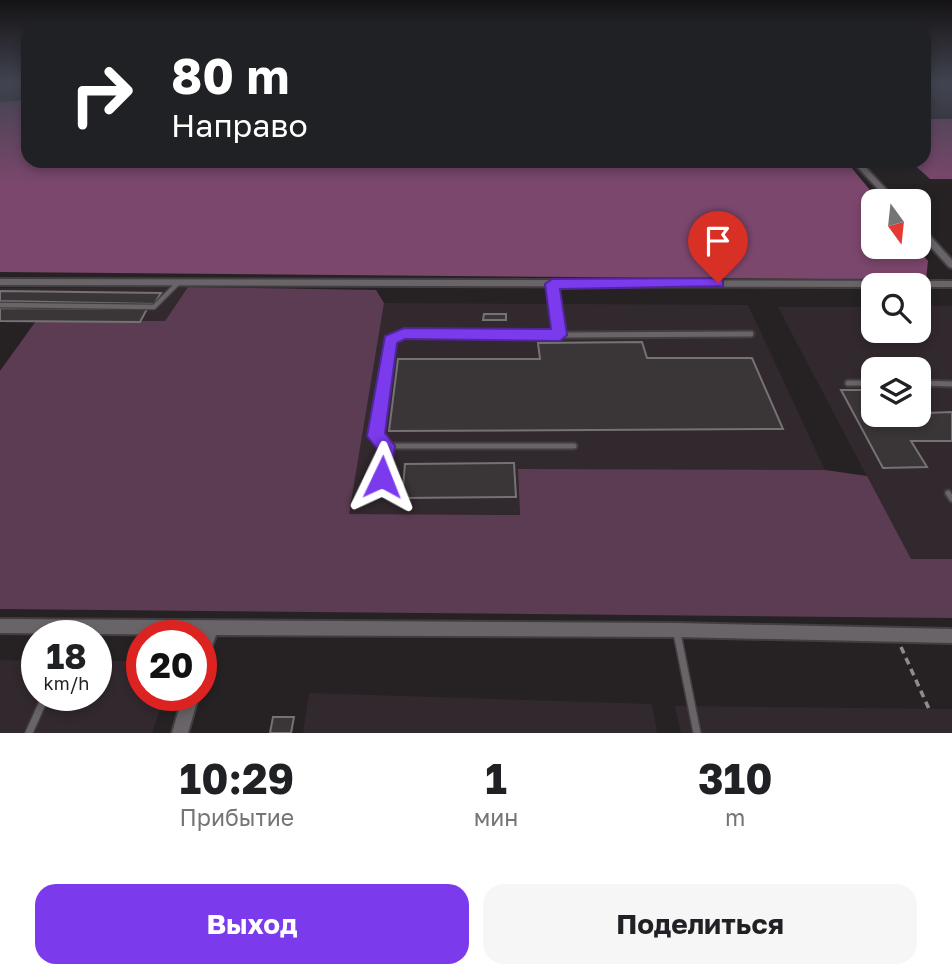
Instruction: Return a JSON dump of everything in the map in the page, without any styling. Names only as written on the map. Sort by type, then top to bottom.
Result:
[{"type":"street","points":[[862,168],[882,189]]},
{"type":"street","points":[[931,242],[952,265]]},
{"type":"street","points":[[0,282],[952,284]]},
{"type":"street","points":[[0,626],[21,628]]},
{"type":"street","points":[[217,626],[676,630],[952,636]]},
{"type":"street","points":[[180,733],[186,711]]},
{"type":"lane","points":[[0,305],[154,307],[178,283]]},
{"type":"lane","points":[[552,284],[560,335]]},
{"type":"lane","points":[[574,446],[386,446],[376,436],[390,340],[404,334],[751,334]]},
{"type":"lane","points":[[848,383],[861,383]]},
{"type":"lane","points":[[931,383],[952,384]]},
{"type":"lane","points":[[382,477],[386,446]]},
{"type":"lane","points":[[676,630],[697,733]]},
{"type":"lane","points":[[29,733],[39,711]]},
{"type":"path","points":[[895,634],[929,709]]},
{"type":"shaded area","points":[[0,118],[21,118],[21,168],[852,168],[869,189],[861,189],[861,259],[928,261],[927,273],[861,273],[861,279],[0,272]]},
{"type":"shaded area","points":[[931,119],[952,119],[952,179],[930,179],[918,168],[931,168]]},
{"type":"shaded area","points":[[188,287],[165,321],[0,321],[0,288]]},
{"type":"shaded area","points":[[188,287],[376,290],[384,303],[349,514],[520,515],[518,469],[825,470],[867,476],[911,559],[952,559],[952,618],[0,609],[0,371],[36,321],[165,321]]},
{"type":"shaded area","points":[[384,303],[748,305],[825,470],[518,469],[520,515],[348,514]]},
{"type":"shaded area","points":[[931,306],[952,306],[952,559],[911,560],[778,307],[861,307],[861,343],[931,343]]},
{"type":"shaded area","points":[[0,660],[21,661],[21,711],[112,711],[112,661],[126,661],[126,711],[160,711],[152,733],[0,733]]},
{"type":"shaded area","points":[[309,693],[652,704],[657,733],[303,733]]},
{"type":"shaded area","points":[[675,706],[952,709],[952,733],[681,733]]},
{"type":"building","points":[[0,291],[161,293],[154,304],[0,301]]},
{"type":"building","points":[[0,308],[147,309],[140,322],[0,321]]},
{"type":"building","points":[[484,314],[506,314],[506,320],[483,320]]},
{"type":"building","points":[[642,342],[647,358],[752,358],[783,429],[389,431],[398,359],[540,359],[538,343]]},
{"type":"building","points":[[841,390],[861,390],[861,427],[931,427],[931,413],[952,412],[952,441],[911,441],[927,467],[883,468]]},
{"type":"building","points":[[514,463],[516,497],[402,498],[405,464]]},
{"type":"building","points":[[273,717],[294,717],[291,733],[270,733]]},
{"type":"route","points":[[382,477],[386,446],[376,436],[390,340],[404,334],[560,335],[552,284],[718,283]]}]
